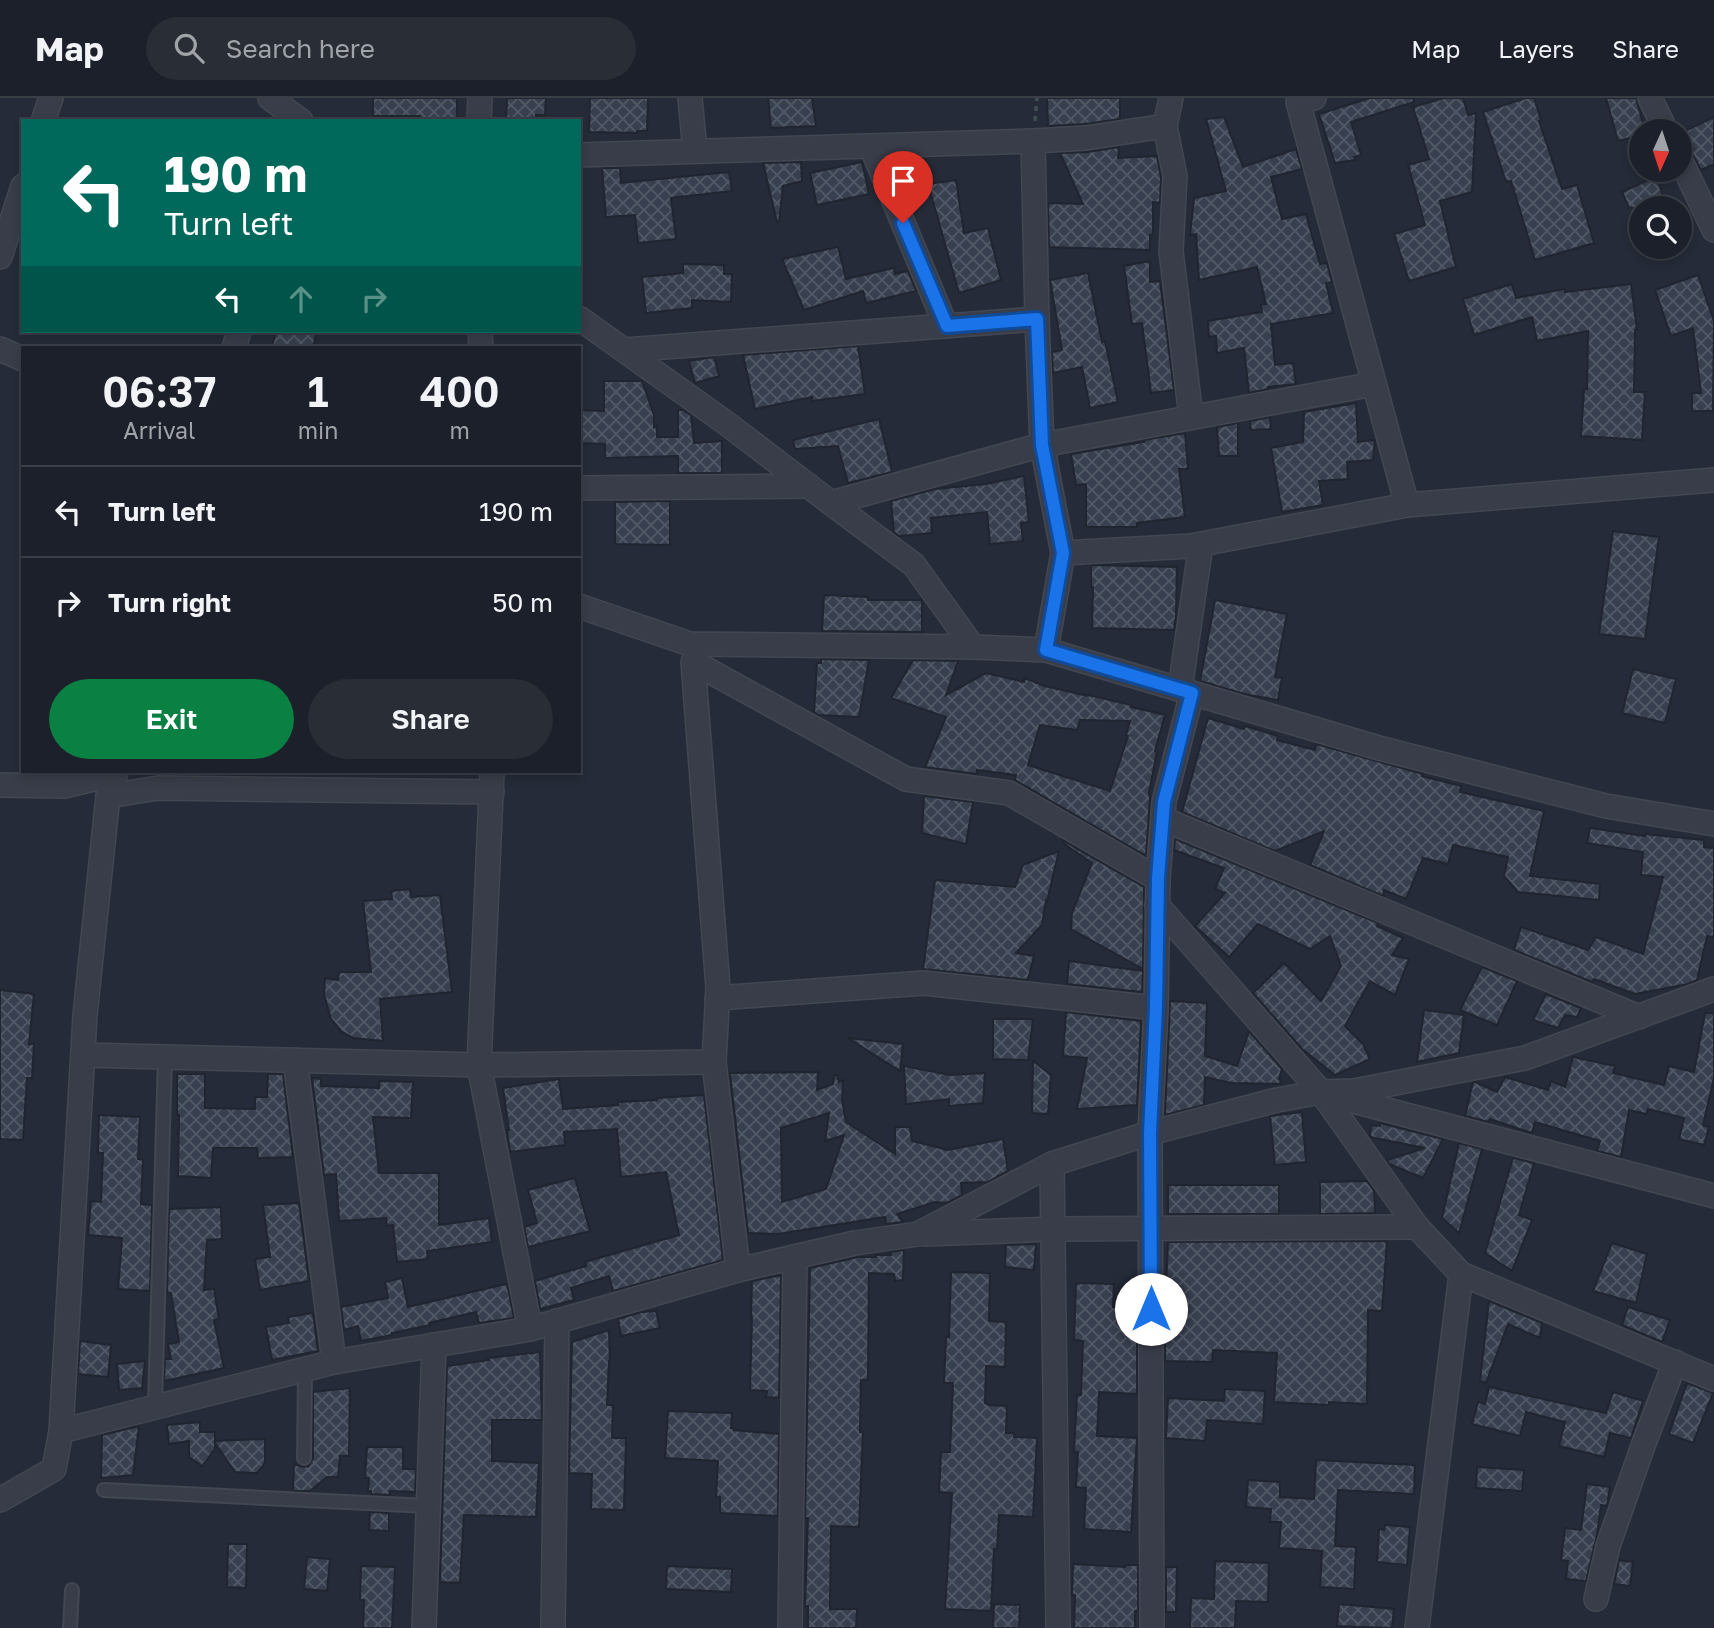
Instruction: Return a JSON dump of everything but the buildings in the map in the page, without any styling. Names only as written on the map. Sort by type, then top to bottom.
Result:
[{"type":"street","points":[[44,119],[51,98]]},
{"type":"street","points":[[270,98],[298,119]]},
{"type":"street","points":[[479,119],[480,98]]},
{"type":"street","points":[[690,98],[695,151]]},
{"type":"street","points":[[1171,98],[1165,126],[1175,176],[1171,251],[1191,417]]},
{"type":"street","points":[[1650,98],[1661,119]]},
{"type":"street","points":[[1303,99],[1406,505]]},
{"type":"street","points":[[581,155],[1033,141],[1086,138],[1165,126]]},
{"type":"street","points":[[1033,141],[1042,445],[1063,553],[1046,650]]},
{"type":"street","points":[[871,146],[947,326]]},
{"type":"street","points":[[1691,182],[1714,230]]},
{"type":"street","points":[[0,257],[21,192]]},
{"type":"street","points":[[581,319],[726,423],[914,565],[973,647]]},
{"type":"street","points":[[625,351],[1037,319]]},
{"type":"street","points":[[0,349],[21,358]]},
{"type":"street","points":[[831,503],[1042,445],[1374,384]]},
{"type":"street","points":[[1063,553],[1201,544],[1406,505],[1714,480]]},
{"type":"street","points":[[581,488],[808,486]]},
{"type":"street","points":[[1152,1628],[1150,1133],[1158,878],[1164,802],[1186,691],[1201,544]]},
{"type":"street","points":[[581,607],[692,653],[906,779],[1009,793],[1158,878]]},
{"type":"street","points":[[692,653],[973,647],[1046,650],[1379,748],[1606,806],[1714,824]]},
{"type":"street","points":[[692,653],[717,998],[714,1062],[738,1270]]},
{"type":"street","points":[[0,785],[64,786],[116,773]]},
{"type":"street","points":[[0,1500],[54,1469],[61,1431],[85,1015],[108,796],[116,773]]},
{"type":"street","points":[[108,796],[158,788],[492,782],[479,1065],[530,1329]]},
{"type":"street","points":[[1163,819],[1639,1017]]},
{"type":"street","points":[[1157,905],[1321,1092],[1417,1227],[1461,1274],[1714,1379]]},
{"type":"street","points":[[717,998],[924,983],[1156,1007]]},
{"type":"street","points":[[918,1234],[1052,1164],[1150,1133],[1278,1100],[1321,1092],[1354,1091],[1525,1058],[1714,989]]},
{"type":"street","points":[[83,1055],[479,1065],[714,1062]]},
{"type":"street","points":[[296,1060],[334,1363]]},
{"type":"street","points":[[1321,1092],[1714,1196]]},
{"type":"street","points":[[1052,1164],[1058,1628]]},
{"type":"street","points":[[61,1431],[334,1363],[530,1329],[738,1270],[855,1243],[918,1234],[1053,1229],[1417,1227]]},
{"type":"street","points":[[790,1628],[795,1257]]},
{"type":"street","points":[[1417,1628],[1461,1274]]},
{"type":"street","points":[[553,1628],[557,1321]]},
{"type":"street","points":[[424,1628],[434,1345]]},
{"type":"street","points":[[1596,1599],[1608,1546],[1675,1362]]},
{"type":"lane","points":[[155,1406],[166,1057]]},
{"type":"lane","points":[[304,1458],[305,1370]]},
{"type":"lane","points":[[104,1490],[428,1506]]},
{"type":"lane","points":[[71,1628],[72,1590]]},
{"type":"route","points":[[903,223],[947,326],[1037,319],[1042,445],[1063,553],[1046,650],[1192,693],[1164,802],[1158,878],[1150,1133],[1151,1309]]}]
